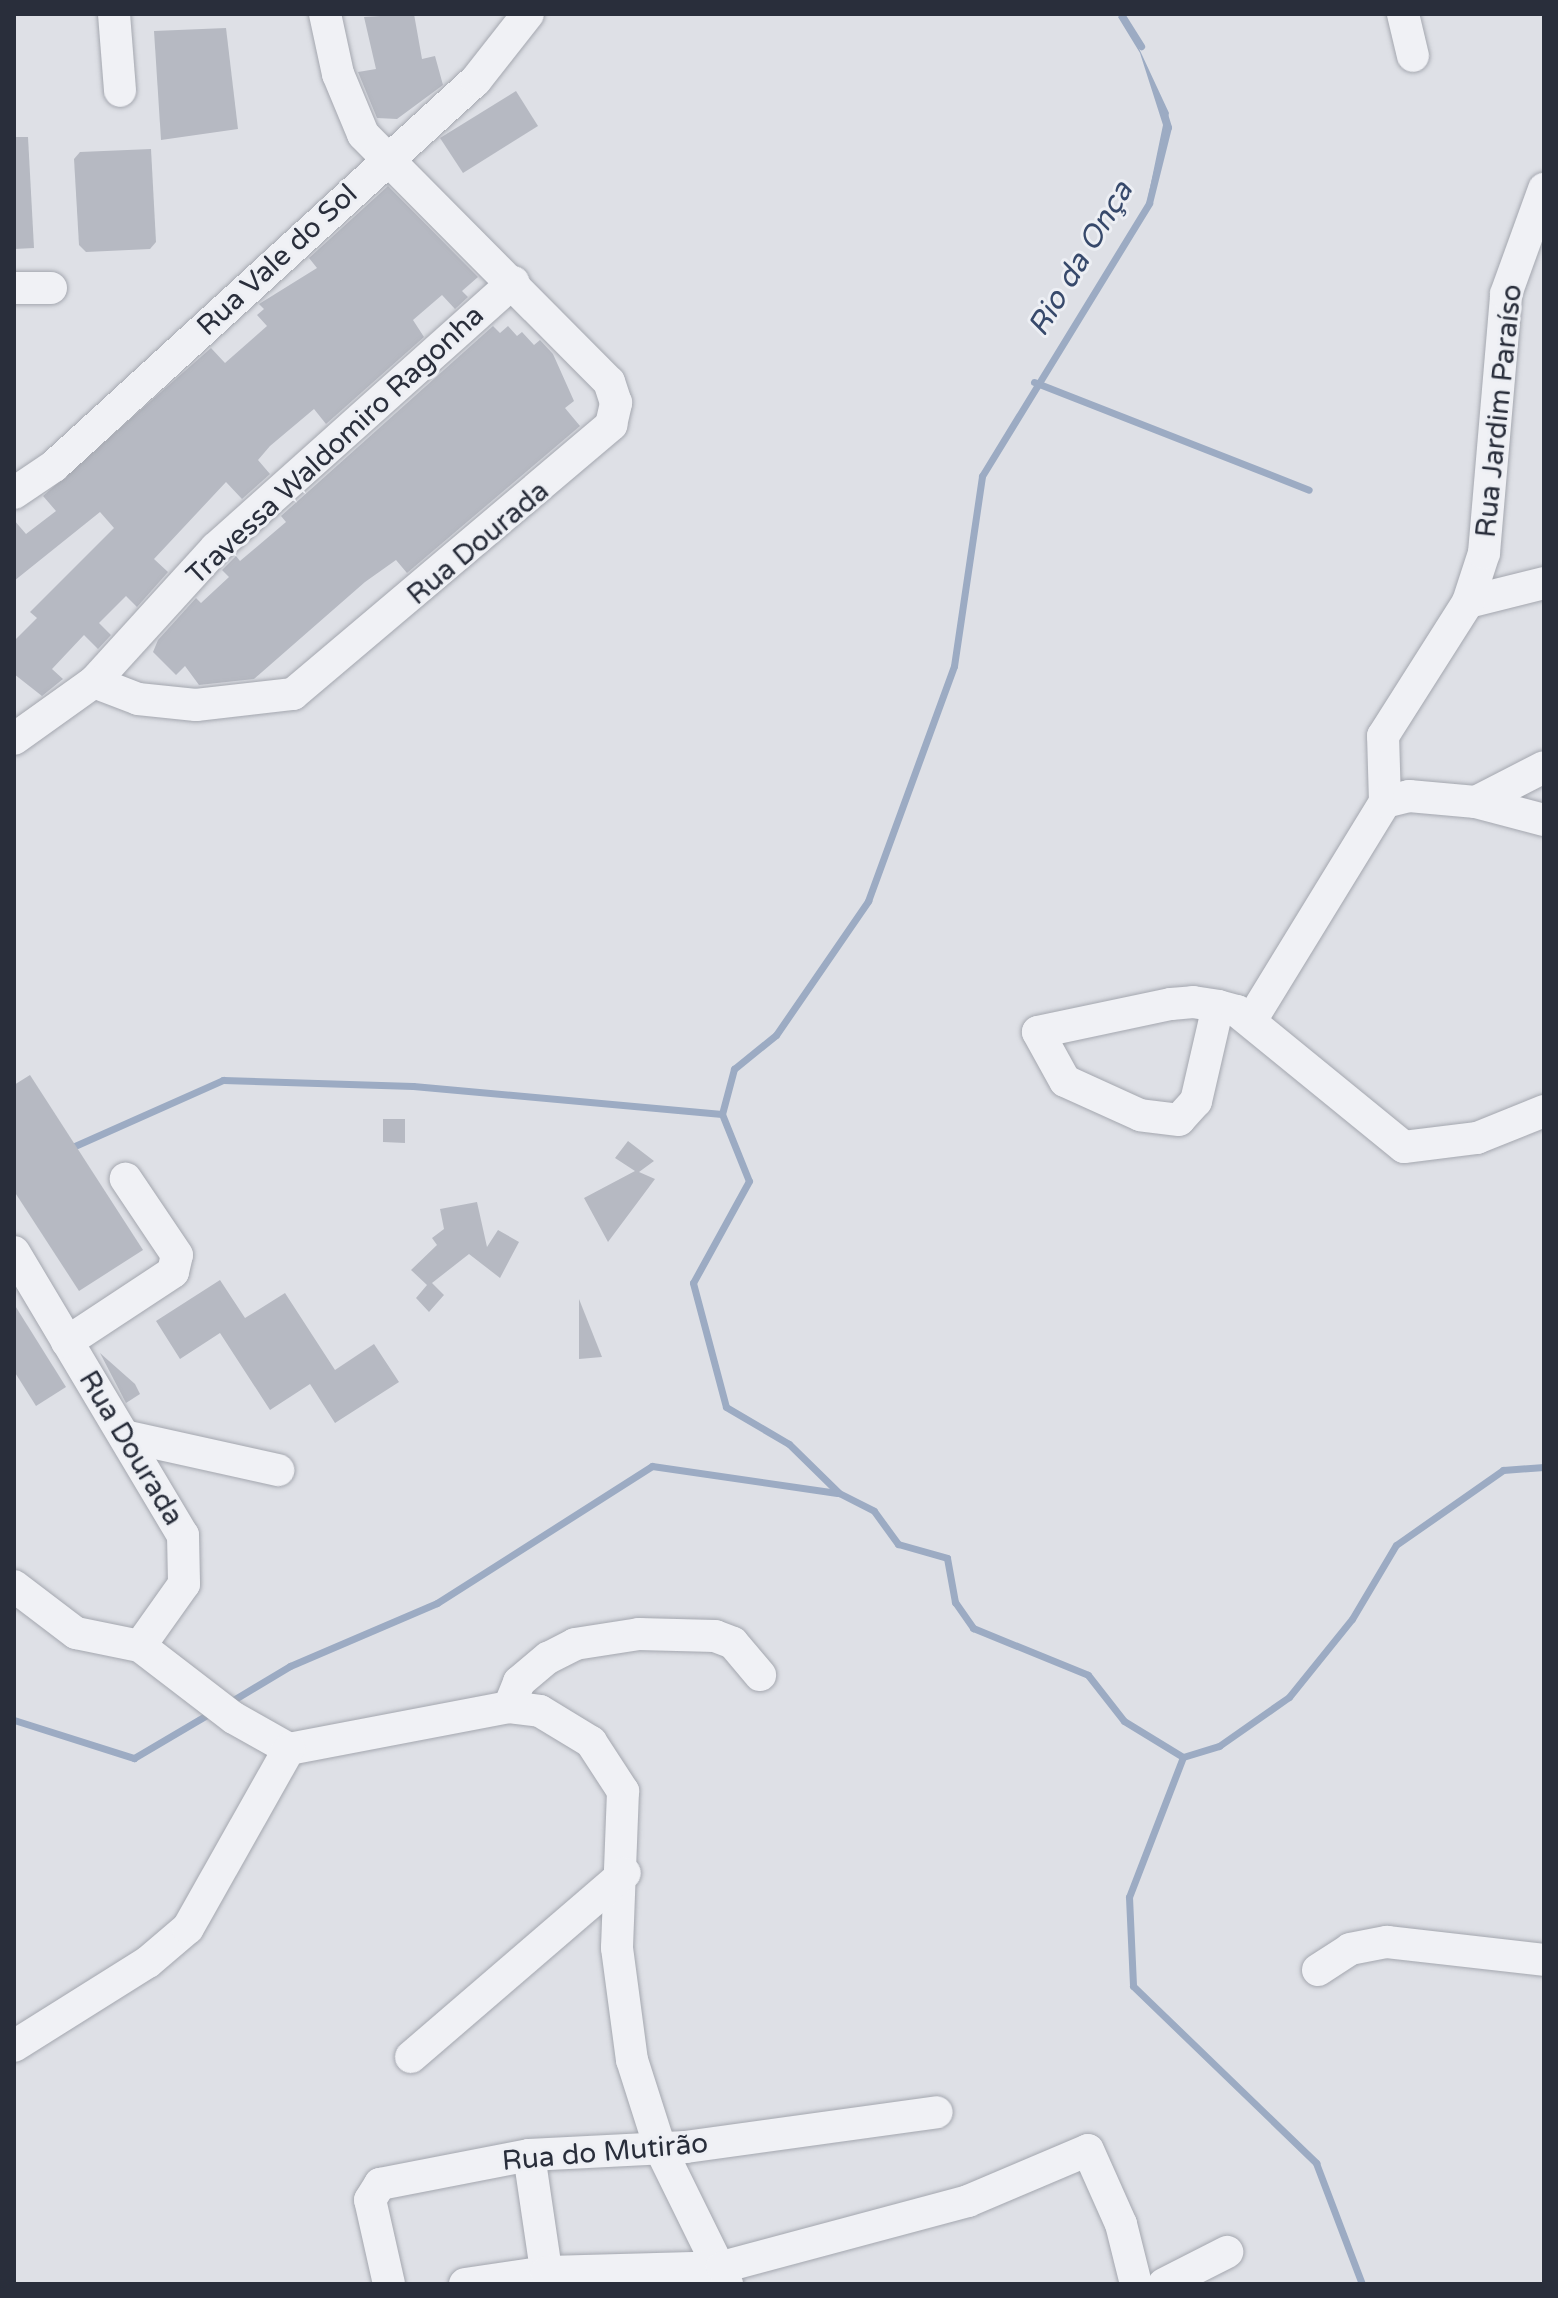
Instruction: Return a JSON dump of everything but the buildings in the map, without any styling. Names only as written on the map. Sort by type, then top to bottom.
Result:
[{"type":"street","points":[[114,14],[120,91]]},
{"type":"street","name":"Rua Dourada","points":[[94,682],[138,699],[196,705],[268,703],[293,694],[592,447],[615,414],[609,382],[514,282],[383,158],[348,102],[325,14]]},
{"type":"street","name":"Rua Vale do Sol","points":[[14,493],[54,466],[383,158],[476,80],[528,14]]},
{"type":"street","points":[[1403,14],[1413,56]]},
{"type":"street","name":"Rua Jardim Paraíso","points":[[1391,800],[1383,736],[1468,602],[1490,526],[1506,294],[1544,189]]},
{"type":"street","name":"Travessa Waldomiro Ragonha","points":[[94,682],[226,537],[514,282]]},
{"type":"street","points":[[14,288],[51,288]]},
{"type":"street","points":[[1468,602],[1544,583]]},
{"type":"street","points":[[14,739],[94,682]]},
{"type":"street","points":[[1252,1019],[1391,800],[1476,802],[1541,819],[1542,768],[1476,802]]},
{"type":"street","points":[[1218,1006],[1196,1101],[1179,1120],[1140,1115],[1065,1081],[1038,1032],[1171,1004],[1218,1006],[1252,1019],[1404,1147],[1477,1138],[1544,1111]]},
{"type":"street","points":[[67,1342],[173,1272],[177,1255],[126,1179]]},
{"type":"street","name":"Rua Dourada","points":[[14,1252],[174,1513],[186,1553],[177,1601],[140,1646]]},
{"type":"street","points":[[129,1437],[278,1470]]},
{"type":"street","points":[[14,1586],[76,1633],[140,1646],[234,1718],[289,1749],[509,1707],[569,1724],[608,1762],[623,1791],[625,1873],[620,1997],[660,2148],[724,2276]]},
{"type":"street","points":[[509,1707],[519,1682],[548,1658],[575,1644],[639,1634],[715,1636],[733,1643],[760,1675]]},
{"type":"street","points":[[14,2046],[148,1962],[188,1928],[289,1749]]},
{"type":"street","points":[[411,2057],[625,1873]]},
{"type":"street","points":[[1318,1970],[1350,1949],[1387,1942],[1544,1960]]},
{"type":"street","name":"Rua do Mutirão","points":[[389,2284],[372,2190],[529,2155],[660,2148],[937,2112]]},
{"type":"street","points":[[465,2284],[547,2278],[724,2276],[978,2197],[1088,2150],[1121,2224],[1136,2284]]},
{"type":"street","points":[[529,2155],[547,2278]]},
{"type":"street","points":[[1164,2284],[1227,2252]]},
{"type":"water","points":[[1123,14],[1169,113],[1147,202],[1163,125],[1140,53],[1118,17]]},
{"type":"waterway","name":"Rio da Onça","points":[[1121,14],[1141,46]]},
{"type":"waterway","points":[[722,1114],[734,1069],[776,1035],[868,901],[954,666],[982,476],[1149,203],[1168,127],[1164,114]]},
{"type":"waterway","points":[[1034,382],[1309,490]]},
{"type":"waterway","points":[[68,1149],[223,1080],[413,1086],[722,1114]]},
{"type":"waterway","points":[[722,1114],[749,1181],[693,1283],[726,1407],[789,1444],[839,1493],[874,1511],[898,1544],[947,1558],[955,1602],[973,1628],[1088,1675],[1124,1721],[1183,1757],[1219,1746],[1289,1697],[1352,1619],[1396,1545],[1503,1470],[1544,1467]]},
{"type":"waterway","points":[[230,1702],[290,1666],[437,1603],[652,1466],[837,1493]]},
{"type":"waterway","points":[[14,1720],[134,1758],[212,1712]]},
{"type":"waterway","points":[[1183,1757],[1129,1897],[1133,1986],[1316,2163],[1362,2284]]}]
